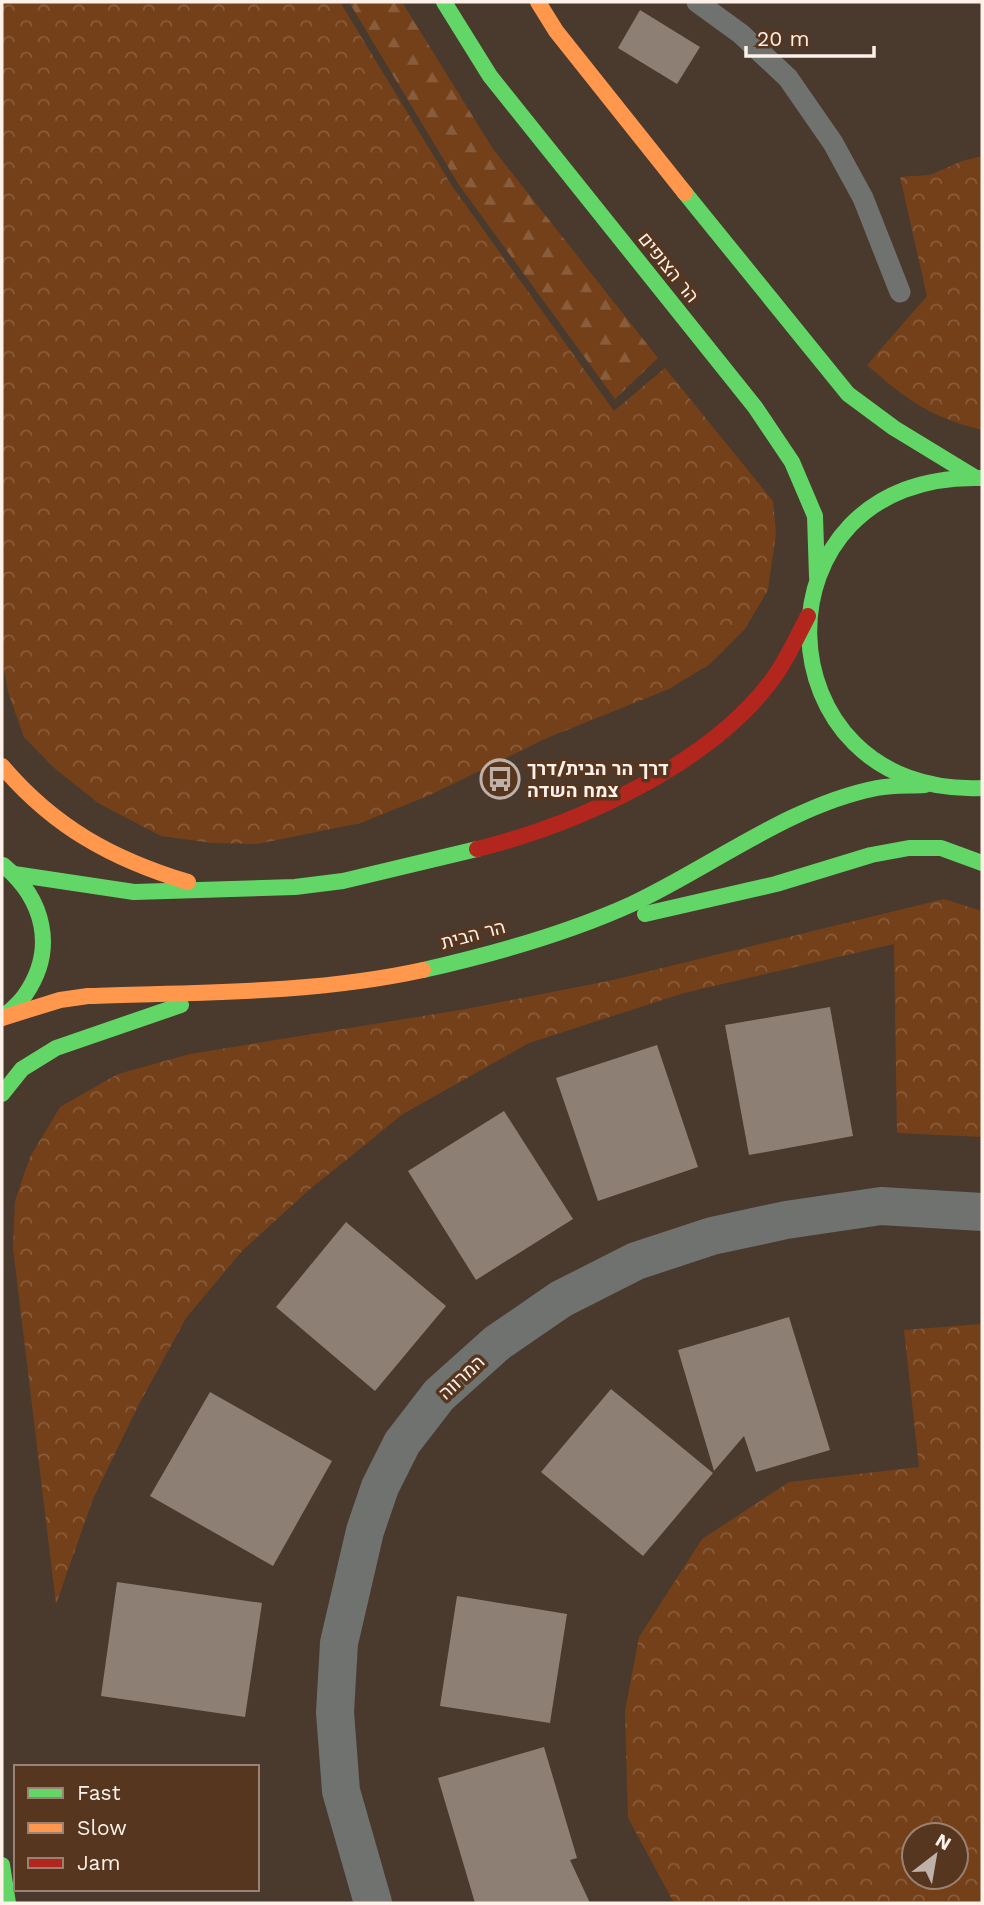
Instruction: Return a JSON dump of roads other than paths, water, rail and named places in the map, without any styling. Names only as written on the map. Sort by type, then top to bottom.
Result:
[{"type":"main road","name":"הר הצופים","points":[[444,2],[490,76],[755,407],[792,462],[815,516],[817,577]]},
{"type":"main road","points":[[538,2],[556,31],[605,94],[848,394],[894,428],[979,478]]},
{"type":"main road","points":[[979,478],[958,476],[926,481],[892,493],[858,517],[827,555],[817,577],[808,616],[807,640],[811,669],[826,706],[837,724],[864,752],[892,772],[925,785],[979,789]]},
{"type":"main road","points":[[8,869],[134,892],[308,885],[343,881],[454,857],[559,824],[608,803],[668,769],[735,721],[777,673],[808,616]]},
{"type":"main road","points":[[2,766],[37,806],[78,836],[163,876],[217,890]]},
{"type":"main road","name":"הר הבית","points":[[2,1018],[60,1000],[88,996],[238,992],[325,985],[417,970],[533,940],[595,920],[640,901],[778,825],[836,801],[875,788],[925,785]]},
{"type":"main road","points":[[533,940],[776,884],[871,855],[909,848],[941,848],[982,863]]},
{"type":"main road","points":[[2,1018],[25,996],[36,977],[43,946],[39,913],[24,885],[8,869]]},
{"type":"main road","points":[[2,1094],[22,1069],[56,1048],[220,992]]},
{"type":"main road","points":[[2,1865],[8,1903]]},
{"type":"street","name":"המרווה","points":[[373,1903],[341,1791],[335,1712],[339,1643],[365,1531],[380,1488],[402,1443],[439,1395],[497,1343],[561,1299],[649,1257],[712,1236],[786,1220],[881,1206],[982,1212]]},
{"type":"lane","points":[[697,2],[741,34],[788,78],[833,143],[863,198],[900,292]]},
{"type":"place","name":"דרך הר הבית/דרך צמח השדה","points":[[500,779]]}]
